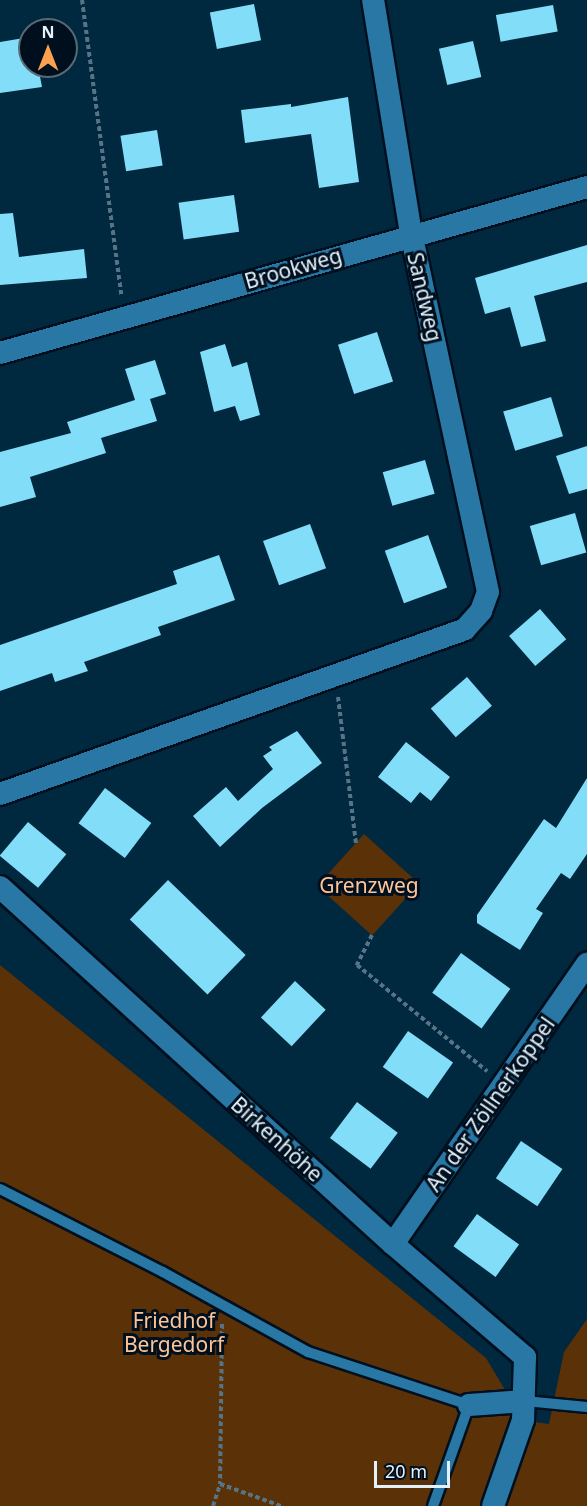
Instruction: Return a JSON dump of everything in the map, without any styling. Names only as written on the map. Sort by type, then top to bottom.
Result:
[{"type":"street","name":"Sandweg","points":[[335,673],[465,629],[481,611],[488,592],[411,234],[373,0]]},
{"type":"street","name":"Brookweg","points":[[0,353],[411,234],[587,187]]},
{"type":"street","points":[[0,794],[335,673]]},
{"type":"street","name":"Birkenhöhe","points":[[0,887],[393,1244],[525,1357],[523,1420],[493,1506]]},
{"type":"street","name":"An der Zöllnerkoppel","points":[[393,1244],[587,964]]},
{"type":"street","points":[[469,1405],[525,1401]]},
{"type":"lane","points":[[0,1189],[308,1352],[469,1405],[433,1506]]},
{"type":"lane","points":[[525,1401],[587,1407]]},
{"type":"path","points":[[82,0],[124,316]]},
{"type":"path","points":[[335,673],[356,843]]},
{"type":"path","points":[[372,935],[357,965],[504,1085]]},
{"type":"path","points":[[213,1506],[220,1484],[223,1305]]},
{"type":"path","points":[[220,1484],[281,1506]]},
{"type":"green space","name":"Grenzweg","points":[[364,834],[419,884],[372,936],[317,886]]},
{"type":"green space","name":"Friedhof Bergedorf","points":[[0,965],[486,1358],[511,1400],[511,1419],[549,1424],[564,1352],[587,1319],[587,1506],[0,1506]]},
{"type":"building","points":[[254,4],[261,40],[217,49],[210,13]]},
{"type":"building","points":[[553,5],[558,32],[501,42],[496,15]]},
{"type":"building","points":[[18,39],[18,78],[40,78],[42,87],[0,93],[0,42]]},
{"type":"building","points":[[473,41],[481,77],[447,85],[439,49]]},
{"type":"building","points":[[348,97],[359,182],[319,188],[311,134],[245,143],[241,110],[291,104],[291,107]]},
{"type":"building","points":[[157,130],[163,166],[126,171],[120,136]]},
{"type":"building","points":[[234,195],[239,232],[184,239],[179,203]]},
{"type":"building","points":[[13,213],[19,257],[84,249],[87,278],[0,285],[0,214]]},
{"type":"building","points":[[587,245],[587,282],[534,296],[546,341],[521,347],[510,307],[485,314],[475,278]]},
{"type":"building","points":[[377,332],[393,381],[354,394],[338,345]]},
{"type":"building","points":[[225,344],[232,367],[247,362],[260,415],[240,421],[235,406],[214,412],[200,352]]},
{"type":"building","points":[[155,360],[166,394],[150,399],[157,421],[101,438],[106,453],[30,477],[36,497],[0,507],[0,452],[71,433],[67,422],[135,400],[125,369]]},
{"type":"building","points":[[551,397],[563,436],[515,451],[503,412]]},
{"type":"building","points":[[587,446],[587,489],[569,494],[556,456]]},
{"type":"building","points":[[425,460],[435,494],[392,506],[383,472]]},
{"type":"building","points":[[575,513],[586,552],[541,565],[530,526]]},
{"type":"building","points":[[310,524],[326,568],[279,585],[263,541]]},
{"type":"building","points":[[428,535],[447,588],[404,603],[385,551]]},
{"type":"building","points":[[219,555],[235,600],[158,627],[161,635],[84,662],[88,671],[55,682],[52,673],[0,691],[0,645],[177,584],[173,571]]},
{"type":"building","points":[[540,609],[566,639],[535,666],[509,636]]},
{"type":"building","points":[[467,677],[492,706],[456,737],[431,708]]},
{"type":"building","points":[[297,731],[322,763],[262,808],[220,847],[193,816],[226,787],[238,801],[273,769],[263,756],[272,750],[269,747]]},
{"type":"building","points":[[406,742],[450,777],[431,801],[420,792],[411,803],[378,777]]},
{"type":"building","points":[[587,778],[587,854],[570,879],[561,873],[536,909],[543,913],[520,950],[477,923],[477,915],[544,819],[556,828]]},
{"type":"building","points":[[105,788],[151,823],[125,858],[79,823]]},
{"type":"building","points":[[28,822],[66,854],[38,888],[0,856]]},
{"type":"building","points":[[168,880],[246,955],[207,995],[130,920]]},
{"type":"building","points":[[461,953],[510,989],[482,1028],[432,993]]},
{"type":"building","points":[[295,981],[326,1010],[292,1046],[261,1018]]},
{"type":"building","points":[[408,1031],[453,1063],[428,1099],[383,1067]]},
{"type":"building","points":[[357,1102],[398,1133],[371,1169],[330,1138]]},
{"type":"building","points":[[521,1141],[562,1169],[537,1206],[496,1178]]},
{"type":"building","points":[[477,1214],[519,1245],[496,1277],[453,1246]]}]
